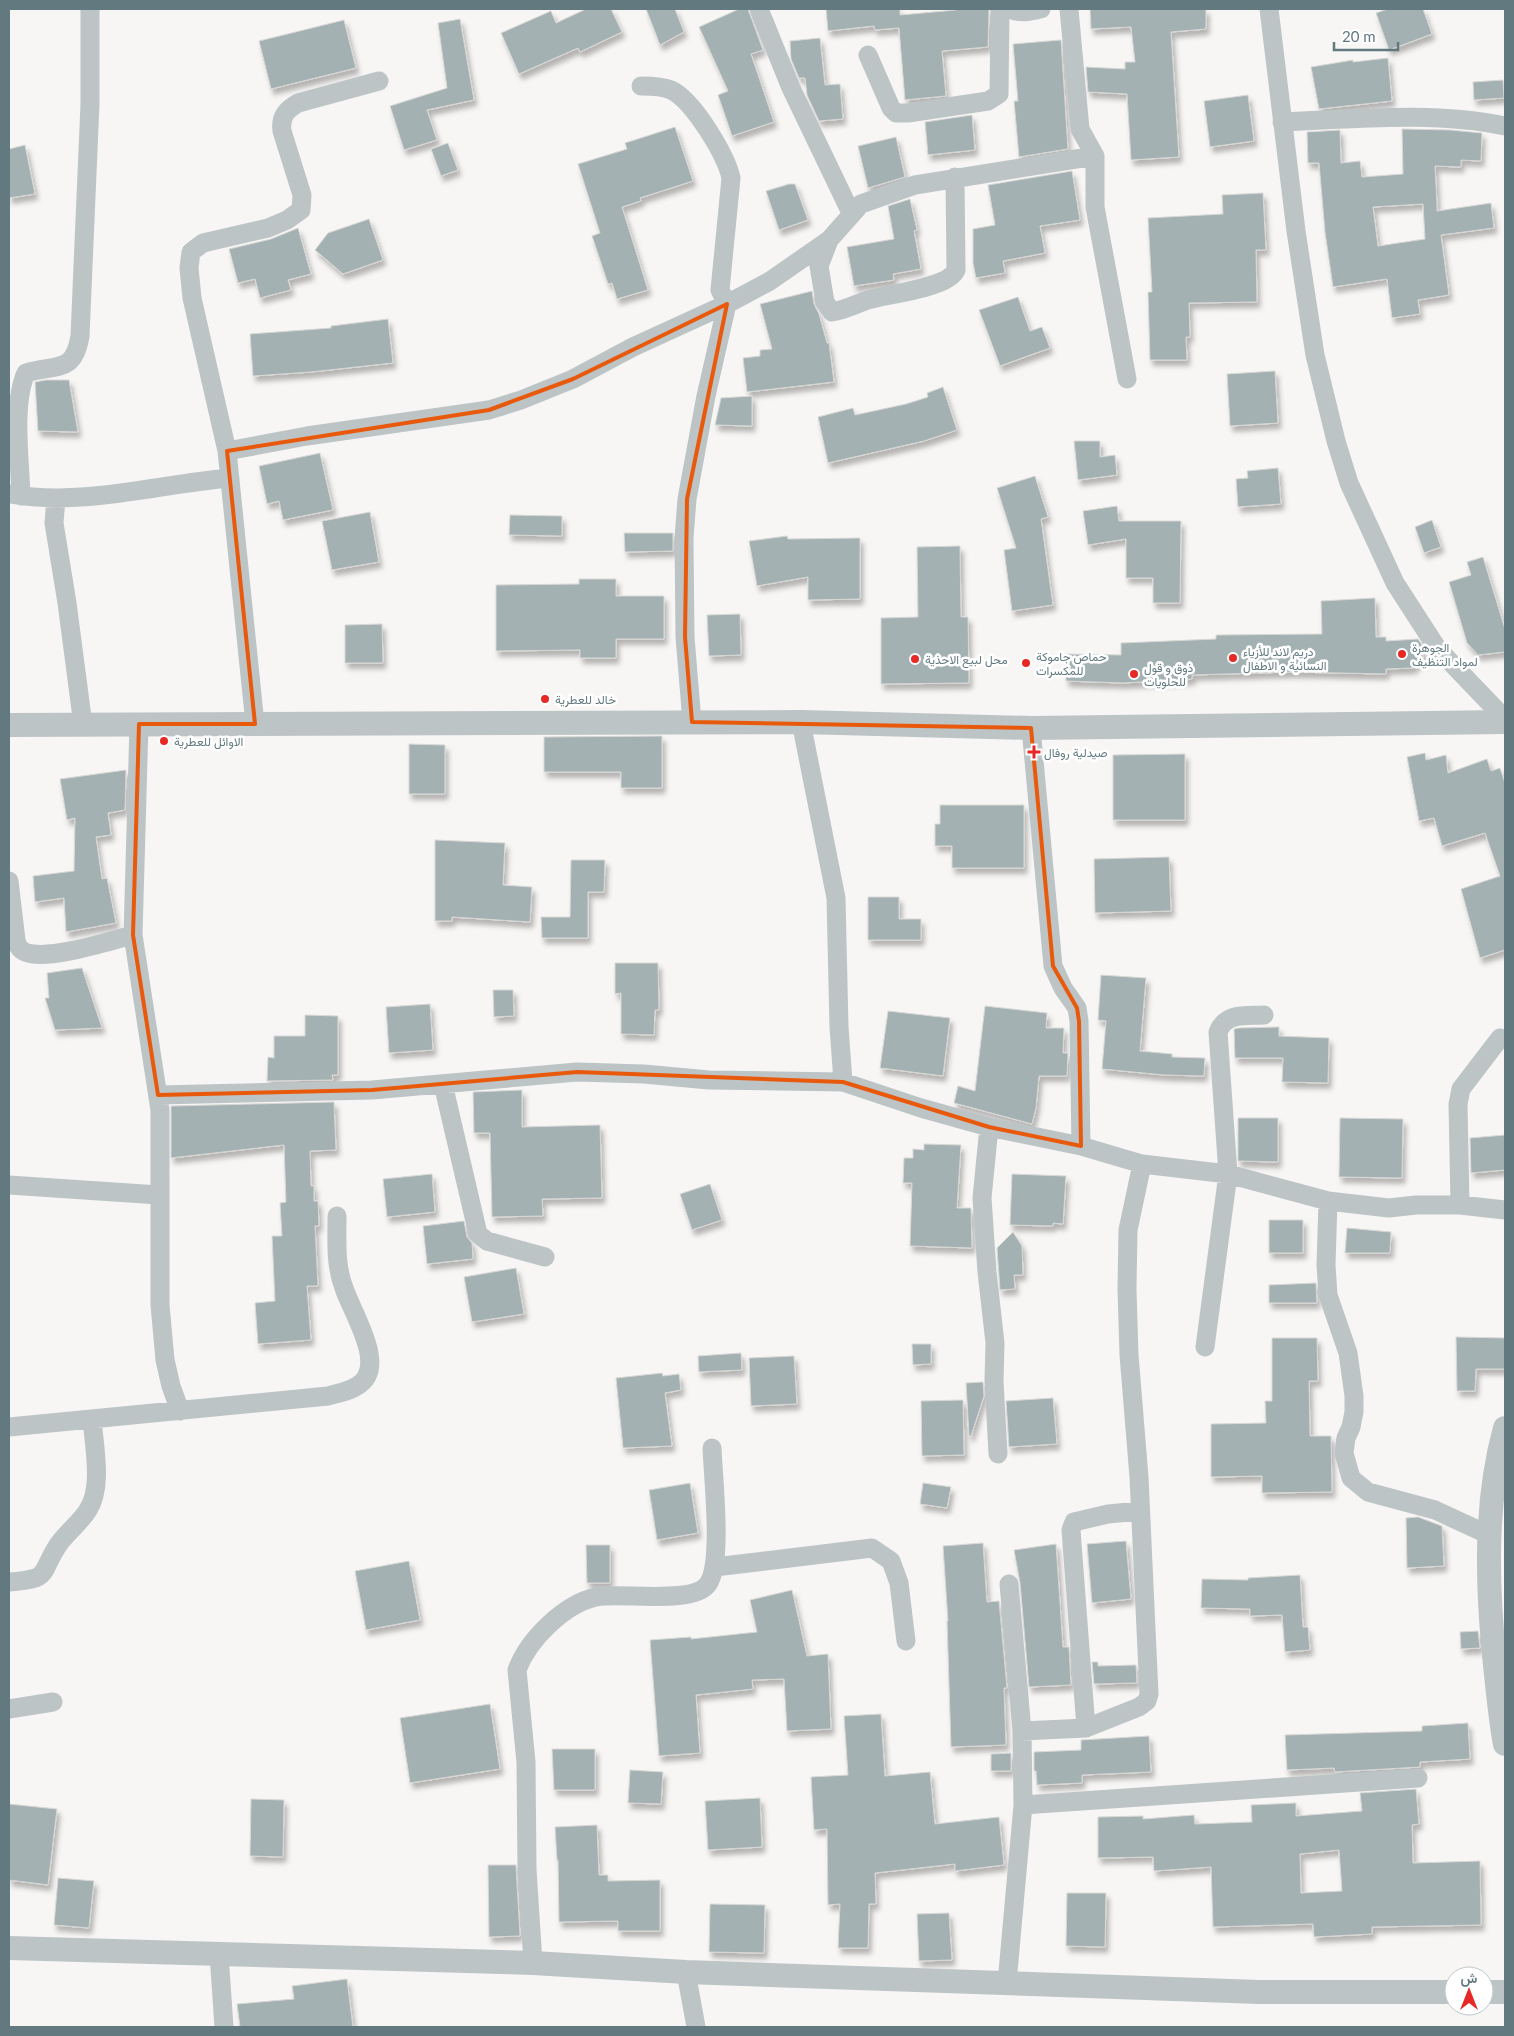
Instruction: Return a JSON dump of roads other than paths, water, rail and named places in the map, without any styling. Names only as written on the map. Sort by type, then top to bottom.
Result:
[{"type":"street","points":[[90,9],[90,104],[78,351],[71,361],[61,367],[26,373],[20,385],[15,495],[56,498],[79,497],[193,481],[230,478]]},
{"type":"street","points":[[759,9],[791,88],[851,213]]},
{"type":"street","points":[[868,56],[891,108],[896,113],[908,113],[988,101],[999,94],[1000,9]]},
{"type":"street","points":[[1010,9],[1015,12],[1041,9]]},
{"type":"street","points":[[1068,9],[1080,129],[1095,156],[1096,207],[1127,379]]},
{"type":"street","points":[[1269,9],[1296,231],[1315,355],[1336,441],[1349,483],[1395,583],[1437,648],[1505,720]]},
{"type":"street","points":[[255,724],[227,451],[192,298],[189,268],[191,252],[203,243],[268,228],[287,220],[301,210],[302,195],[281,123],[284,115],[298,103],[379,81]]},
{"type":"street","points":[[640,86],[671,90],[684,99],[718,147],[728,166],[730,184],[720,290],[727,304],[704,405],[687,499],[684,538],[685,637],[692,722]]},
{"type":"street","points":[[1282,122],[1420,118],[1505,126]]},
{"type":"street","points":[[227,451],[307,436],[489,410],[521,400],[573,379],[633,347],[727,304],[770,281],[829,240],[861,204],[915,185],[955,177],[1095,156]]},
{"type":"street","points":[[829,240],[819,266],[825,302],[832,312],[848,309],[866,300],[909,291],[950,278],[956,270],[955,177]]},
{"type":"street","points":[[56,498],[54,523],[83,725]]},
{"type":"street","points":[[9,725],[801,722],[1031,728],[1505,720]]},
{"type":"street","points":[[801,722],[836,898],[839,1027],[843,1082]]},
{"type":"street","points":[[140,724],[133,935],[158,1095],[161,1143],[159,1195],[160,1305],[164,1351],[169,1379],[180,1411]]},
{"type":"street","points":[[1031,728],[1052,966],[1076,1008],[1079,1021],[1081,1146]]},
{"type":"street","points":[[9,880],[16,940],[18,947],[23,951],[32,954],[57,953],[133,935]]},
{"type":"street","points":[[1205,1347],[1228,1174],[1218,1032],[1221,1025],[1231,1017],[1264,1015]]},
{"type":"street","points":[[1460,1205],[1458,1104],[1461,1089],[1500,1038]]},
{"type":"street","points":[[158,1095],[372,1090],[577,1072],[644,1074],[709,1080],[843,1082],[921,1108],[989,1127],[1081,1146],[1142,1164],[1228,1174],[1328,1201],[1389,1208],[1416,1205],[1460,1205],[1505,1210]]},
{"type":"street","points":[[442,1084],[478,1234],[487,1241],[545,1257]]},
{"type":"street","points":[[989,1127],[982,1198],[986,1272],[994,1343],[998,1454]]},
{"type":"street","points":[[1022,1730],[1086,1728],[1139,1707],[1147,1701],[1149,1694],[1140,1511],[1129,1355],[1127,1261],[1128,1230],[1142,1164]]},
{"type":"street","points":[[9,1185],[159,1195]]},
{"type":"street","points":[[1328,1201],[1326,1264],[1328,1295],[1348,1353],[1354,1396],[1354,1412],[1351,1427],[1346,1438],[1344,1453],[1351,1478],[1368,1492],[1435,1510],[1489,1535]]},
{"type":"street","points":[[9,1427],[328,1396],[346,1392],[358,1386],[364,1381],[371,1368],[371,1360],[341,1278],[337,1249],[337,1216]]},
{"type":"street","points":[[9,1582],[32,1580],[42,1575],[60,1542],[92,1503],[96,1483],[92,1419]]},
{"type":"street","points":[[1505,1428],[1489,1535],[1492,1633],[1505,1744]]},
{"type":"street","points":[[533,1963],[527,1868],[526,1762],[517,1670],[522,1657],[532,1642],[546,1628],[586,1600],[598,1597],[663,1597],[698,1591],[707,1586],[715,1566],[716,1530],[712,1448]]},
{"type":"street","points":[[1086,1728],[1071,1530],[1074,1522],[1108,1514],[1140,1511]]},
{"type":"street","points":[[715,1566],[872,1548],[891,1561],[899,1583],[906,1641]]},
{"type":"street","points":[[1007,1984],[1023,1805],[1022,1730],[1009,1584]]},
{"type":"street","points":[[9,1709],[53,1702]]},
{"type":"street","points":[[1023,1805],[1418,1778]]},
{"type":"street","points":[[9,1948],[533,1963],[686,1972],[1259,1992],[1444,1992]]},
{"type":"street","points":[[219,1954],[224,2027]]},
{"type":"street","points":[[686,1972],[696,2027]]},
{"type":"place","name":"الجوهرة لمواد التنظيف","points":[[1402,654]]},
{"type":"place","name":"دريم لاند للأزياء النسائية و الاطفال","points":[[1233,658]]},
{"type":"place","name":"محل لبيع الاحذية","points":[[915,659]]},
{"type":"place","name":"حماص جاموكة للمكسرات","points":[[1026,663]]},
{"type":"place","name":"ذوق و قول للحلويات","points":[[1134,674]]},
{"type":"place","name":"خالد للعطرية","points":[[545,699]]},
{"type":"place","name":"الاوائل للعطرية","points":[[164,741]]},
{"type":"place","name":"صيدلية روفال","points":[[1034,752]]}]
